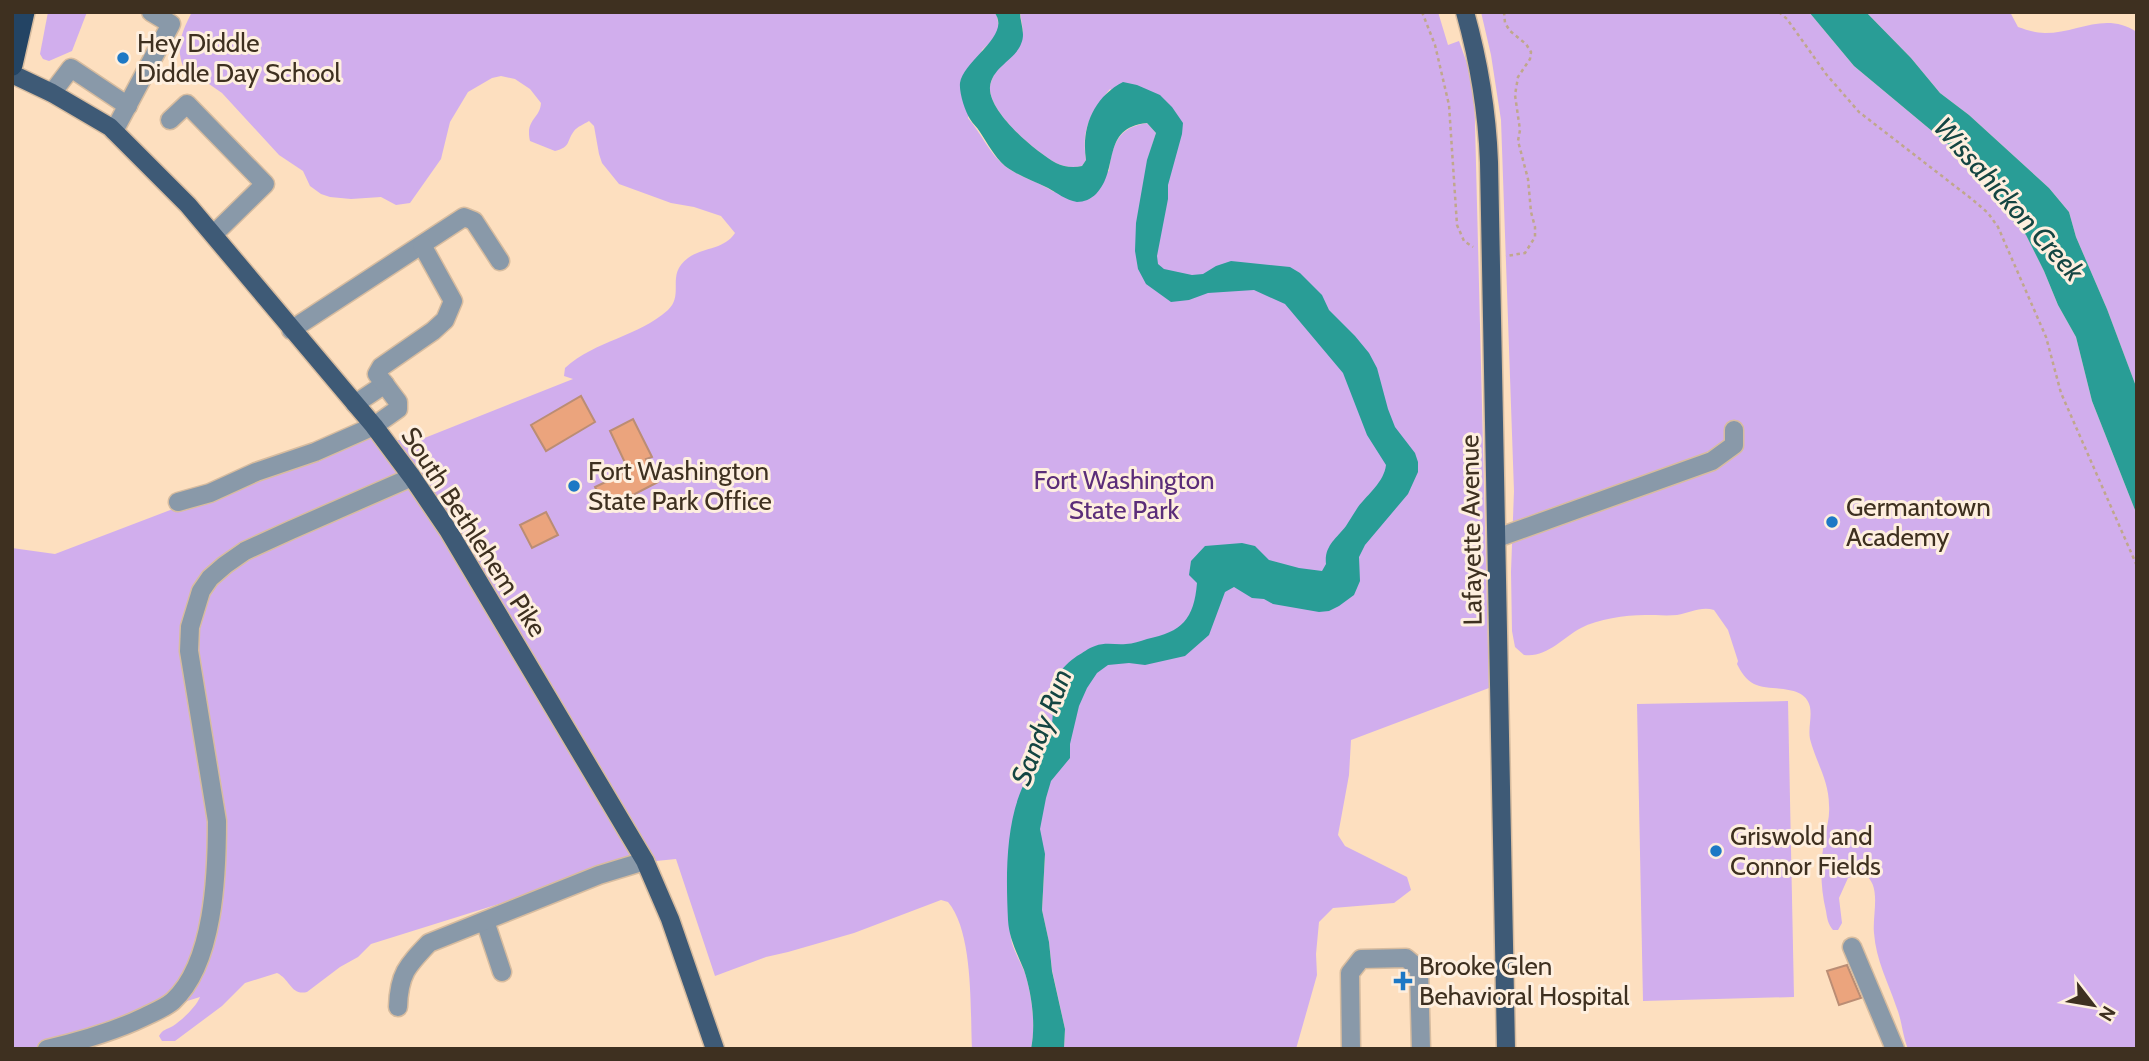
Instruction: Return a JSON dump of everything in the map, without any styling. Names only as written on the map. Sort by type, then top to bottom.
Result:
[{"type":"highway","points":[[12,65],[24,12]]},
{"type":"main road","name":"Lafayette Avenue","points":[[1465,12],[1480,70],[1488,139],[1506,1049]]},
{"type":"main road","name":"South Bethlehem Pike","points":[[12,74],[52,93],[114,131],[214,234],[291,330],[374,426],[412,477],[448,530],[645,861],[670,919],[715,1049]]},
{"type":"lane","points":[[114,131],[171,24],[151,12]]},
{"type":"lane","points":[[52,93],[71,68],[128,106]]},
{"type":"lane","points":[[170,120],[187,104],[265,184],[214,234]]},
{"type":"lane","points":[[291,330],[464,217],[474,221],[500,261]]},
{"type":"lane","points":[[178,502],[210,494],[256,472],[316,452],[374,426],[398,409],[398,401],[377,374],[381,367],[445,320],[453,301],[422,245]]},
{"type":"lane","points":[[355,404],[385,384]]},
{"type":"lane","points":[[1497,538],[1712,461],[1734,445],[1734,430]]},
{"type":"lane","points":[[47,1049],[103,1035],[171,1003],[193,975],[201,955],[210,916],[217,821],[189,651],[190,627],[201,591],[210,578],[245,551],[412,477]]},
{"type":"lane","points":[[398,1007],[399,986],[411,962],[429,943],[599,875],[645,861]]},
{"type":"lane","points":[[485,921],[502,972]]},
{"type":"lane","points":[[1852,947],[1895,1049]]},
{"type":"lane","points":[[1351,1049],[1350,973],[1361,960],[1406,958],[1419,969],[1421,1049]]},
{"type":"path","points":[[1422,12],[1435,45],[1448,105],[1457,225],[1464,241],[1478,249]]},
{"type":"path","points":[[1500,255],[1525,253],[1535,237],[1528,179],[1518,141],[1520,130],[1515,95],[1518,77],[1530,59],[1531,52],[1526,44],[1510,31],[1504,12]]},
{"type":"path","points":[[1779,12],[1859,112],[1973,200],[1998,228],[2046,337],[2061,393],[2137,566]]},
{"type":"green space","points":[[48,12],[87,12],[72,51],[49,61],[43,59],[40,54]]},
{"type":"green space","name":"Fort Washington State Park","points":[[192,12],[994,12],[999,28],[994,39],[982,50],[968,118],[1005,166],[1054,192],[1109,171],[1118,139],[1137,125],[1147,123],[1156,133],[1149,156],[1179,145],[1110,89],[1098,105],[1086,130],[1086,160],[1082,166],[1069,167],[1056,163],[1026,141],[997,108],[991,97],[990,87],[999,67],[1023,31],[1020,12],[1438,12],[1448,45],[1459,41],[1474,83],[1489,688],[1351,740],[1349,775],[1338,835],[1345,846],[1407,877],[1411,890],[1394,903],[1333,908],[1319,922],[1317,975],[1296,1049],[1064,1049],[1065,1029],[1042,910],[1045,854],[1008,866],[1012,943],[1025,973],[1031,1001],[1031,1049],[972,1049],[966,952],[956,916],[948,902],[941,900],[854,933],[766,957],[715,976],[676,859],[626,864],[371,944],[358,957],[307,992],[297,992],[277,973],[245,983],[222,1006],[175,1041],[162,1041],[159,1036],[184,1017],[200,997],[33,1049],[12,1049],[12,548],[55,554],[359,438],[417,441],[573,379],[564,376],[565,368],[590,351],[644,327],[668,310],[675,298],[676,278],[681,264],[694,254],[725,243],[735,233],[721,216],[671,203],[619,184],[602,163],[594,126],[589,121],[575,130],[566,146],[555,151],[530,141],[529,128],[541,103],[530,89],[515,79],[501,76],[492,78],[468,92],[450,122],[441,159],[410,203],[396,205],[381,197],[351,199],[321,194],[310,186],[303,171],[279,155],[222,93],[183,66],[180,45]]},
{"type":"green space","name":"Germantown Academy","points":[[1481,12],[1809,12],[1854,66],[1986,176],[1996,190],[2006,213],[2026,235],[2076,337],[2092,401],[2137,515],[2137,1049],[1908,1049],[1877,952],[1874,891],[1868,878],[1862,873],[1848,878],[1839,898],[1842,923],[1838,930],[1833,930],[1828,921],[1821,874],[1829,813],[1828,796],[1810,739],[1810,707],[1807,699],[1794,691],[1761,686],[1749,680],[1737,664],[1728,630],[1714,610],[1603,620],[1581,628],[1547,650],[1532,655],[1524,655],[1515,647],[1512,631],[1511,572],[1514,491],[1501,120]]},
{"type":"green space","points":[[1866,12],[2010,12],[2018,27],[2038,32],[2057,32],[2114,23],[2137,32],[2137,389],[2076,237],[2069,212],[2049,188],[1969,115],[1940,93],[1911,58]]},
{"type":"green space","name":"Griswold and Connor Fields","points":[[1788,701],[1794,997],[1643,1001],[1637,704]]},
{"type":"water","points":[[994,12],[1020,12],[1023,32],[1021,44],[995,74],[990,87],[991,97],[997,108],[1015,130],[1056,163],[1069,167],[1082,166],[1086,160],[1088,125],[1104,96],[1123,82],[1160,95],[1183,123],[1168,185],[1158,264],[1164,269],[1192,275],[1203,274],[1231,261],[1290,267],[1300,273],[1322,295],[1329,310],[1369,353],[1377,368],[1395,427],[1415,453],[1418,462],[1418,472],[1408,494],[1365,545],[1359,557],[1360,581],[1354,595],[1339,606],[1319,612],[1273,604],[1264,599],[1252,598],[1234,587],[1225,592],[1209,635],[1185,656],[1145,665],[1108,665],[1097,673],[1087,688],[1079,706],[1070,744],[1070,758],[1051,781],[1040,829],[1045,854],[1042,910],[1065,1029],[1064,1049],[1031,1049],[1031,999],[1024,970],[1010,933],[1007,887],[1013,816],[1024,784],[1049,738],[1058,675],[1072,660],[1092,647],[1134,643],[1169,632],[1184,622],[1193,606],[1197,583],[1189,575],[1191,561],[1205,546],[1242,543],[1255,546],[1269,560],[1322,571],[1329,547],[1379,482],[1386,465],[1367,435],[1343,373],[1285,304],[1254,290],[1208,293],[1189,300],[1171,302],[1146,284],[1138,269],[1135,251],[1136,223],[1147,160],[1156,133],[1147,123],[1123,133],[1113,151],[1103,184],[1094,196],[1087,200],[1069,200],[1021,176],[998,158],[968,116],[960,87],[963,74],[993,38],[998,21]]},
{"type":"water","name":"Wissahickon Creek","points":[[1809,12],[1866,12],[1911,58],[1940,93],[1969,115],[2049,188],[2069,212],[2076,237],[2137,389],[2137,515],[2092,401],[2076,337],[2026,235],[2006,213],[1996,190],[1986,176],[1854,66]]},
{"type":"building","points":[[581,396],[595,422],[546,451],[531,425]]},
{"type":"building","points":[[633,419],[652,457],[646,459],[658,482],[606,509],[595,487],[629,471],[610,431]]},
{"type":"building","points":[[546,512],[558,535],[532,548],[520,525]]},
{"type":"building","points":[[1847,965],[1861,998],[1839,1005],[1827,971]]},
{"type":"place","name":"Hey Diddle Diddle Day School","points":[[123,58]]},
{"type":"place","name":"Fort Washington State Park Office","points":[[574,486]]},
{"type":"place","name":"Germantown Academy","points":[[1832,522]]},
{"type":"place","name":"Griswold and Connor Fields","points":[[1716,851]]},
{"type":"place","name":"Brooke Glen Behavioral Hospital","points":[[1403,981]]},
{"type":"water label","name":"Sandy Run","points":[[1041,727]]}]
